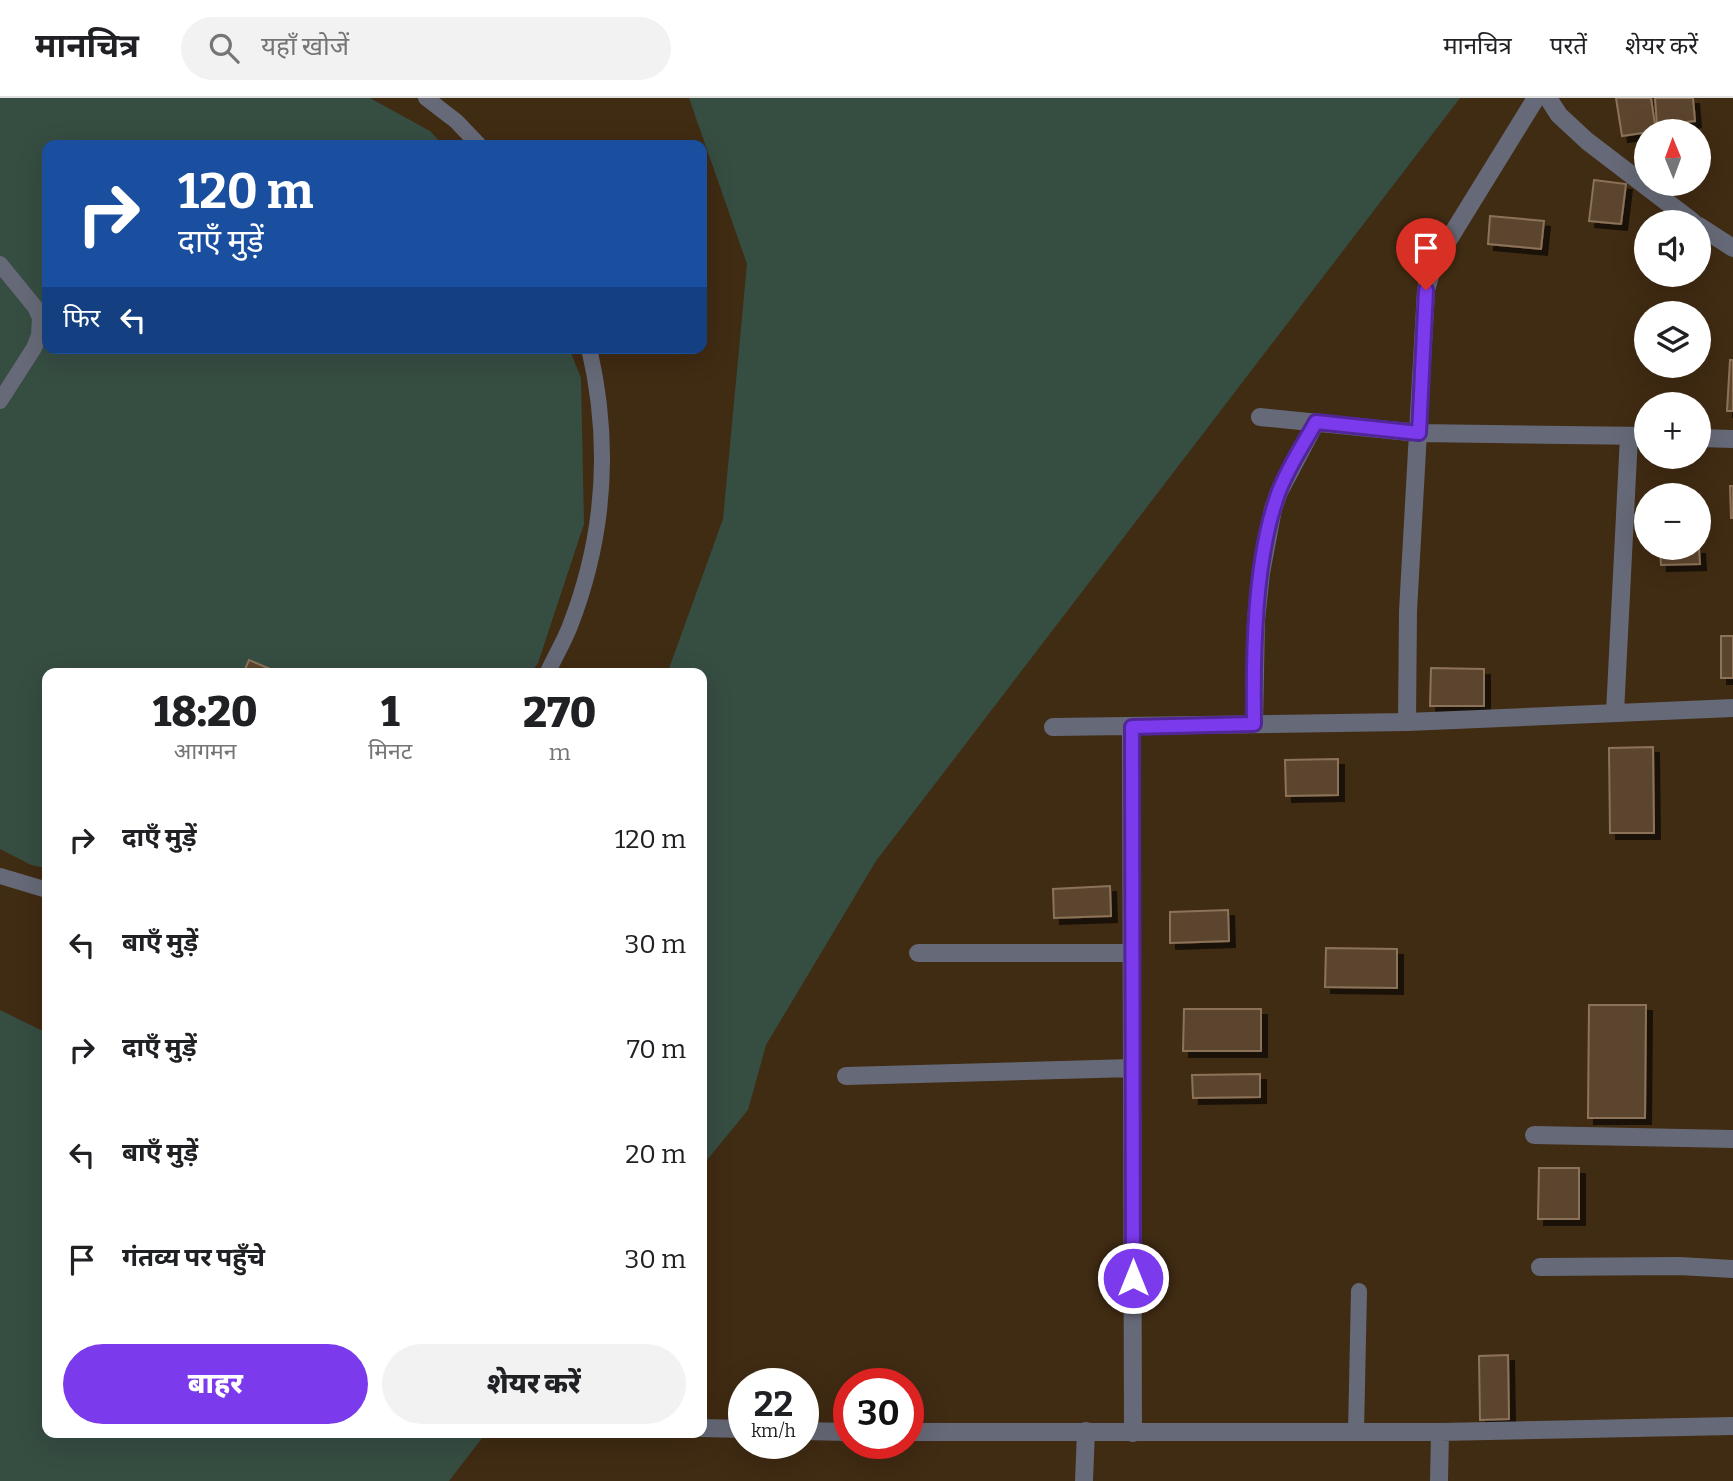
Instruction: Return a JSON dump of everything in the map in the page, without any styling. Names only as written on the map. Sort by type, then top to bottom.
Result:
[{"type":"street","points":[[1407,722],[1408,611],[1426,290],[1433,265],[1536,98]]},
{"type":"street","points":[[1548,98],[1559,115],[1587,141],[1677,210]]},
{"type":"street","points":[[1711,234],[1733,248]]},
{"type":"street","points":[[1260,417],[1419,433],[1634,436]]},
{"type":"street","points":[[1254,724],[1256,620],[1271,521],[1279,492],[1316,422]]},
{"type":"street","points":[[1711,438],[1733,439]]},
{"type":"street","points":[[1615,713],[1635,469]]},
{"type":"street","points":[[1053,727],[1407,722],[1733,708]]},
{"type":"street","points":[[1132,727],[1133,1433]]},
{"type":"street","points":[[918,953],[1132,953]]},
{"type":"street","points":[[846,1076],[1132,1068]]},
{"type":"street","points":[[1534,1135],[1733,1139]]},
{"type":"street","points":[[1540,1267],[1679,1266],[1733,1269]]},
{"type":"street","points":[[924,1432],[1356,1433],[1733,1426]]},
{"type":"street","points":[[707,1428],[728,1429]]},
{"type":"street","points":[[1084,1481],[1086,1431]]},
{"type":"street","points":[[1439,1481],[1440,1432]]},
{"type":"lane","points":[[426,98],[456,121],[473,140]]},
{"type":"lane","points":[[0,264],[35,307],[40,318],[39,335],[34,348],[0,401]]},
{"type":"lane","points":[[550,668],[570,628],[589,569],[600,509],[603,446],[598,386],[590,354]]},
{"type":"lane","points":[[0,876],[42,889]]},
{"type":"lane","points":[[1356,1433],[1359,1291]]},
{"type":"green space","points":[[0,98],[370,98],[430,131],[438,140],[42,140],[42,354],[571,354],[581,378],[584,524],[538,663],[534,668],[42,668],[42,867],[31,865],[0,849]]},
{"type":"green space","points":[[689,98],[1460,98],[876,861],[766,1045],[748,1110],[707,1160],[707,668],[669,668],[723,519],[747,264],[707,150],[707,140],[704,140]]},
{"type":"green space","points":[[0,1010],[42,1031],[42,1438],[482,1438],[449,1481],[0,1481]]},
{"type":"building","points":[[1616,98],[1651,98],[1654,119],[1634,119],[1634,134],[1622,136]]},
{"type":"building","points":[[1655,98],[1693,98],[1695,119],[1657,119]]},
{"type":"building","points":[[1594,180],[1626,184],[1621,224],[1589,221]]},
{"type":"building","points":[[1490,216],[1544,221],[1541,249],[1488,244]]},
{"type":"building","points":[[1730,360],[1733,360],[1733,411],[1727,411]]},
{"type":"building","points":[[1730,486],[1733,486],[1733,518],[1731,518]]},
{"type":"building","points":[[1661,560],[1700,560],[1700,564],[1661,565]]},
{"type":"building","points":[[1721,636],[1733,636],[1733,678],[1721,678]]},
{"type":"building","points":[[249,660],[268,668],[246,668]]},
{"type":"building","points":[[1431,668],[1484,669],[1484,706],[1430,706]]},
{"type":"building","points":[[1653,747],[1654,833],[1610,833],[1609,748]]},
{"type":"building","points":[[1338,759],[1338,795],[1286,796],[1285,760]]},
{"type":"building","points":[[1110,886],[1111,916],[1054,918],[1053,889]]},
{"type":"building","points":[[1228,910],[1229,941],[1170,943],[1170,912]]},
{"type":"building","points":[[1326,948],[1397,949],[1397,988],[1325,987]]},
{"type":"building","points":[[1589,1005],[1646,1005],[1645,1118],[1588,1118]]},
{"type":"building","points":[[1184,1009],[1261,1009],[1261,1051],[1183,1051]]},
{"type":"building","points":[[1260,1074],[1260,1097],[1193,1098],[1192,1075]]},
{"type":"building","points":[[1539,1168],[1579,1168],[1579,1219],[1538,1219]]},
{"type":"building","points":[[1508,1355],[1509,1419],[1480,1420],[1479,1356]]},
{"type":"route","points":[[1133,1278],[1132,727],[1254,724],[1254,662],[1261,573],[1273,509],[1279,492],[1316,422],[1419,433],[1426,290]]}]
